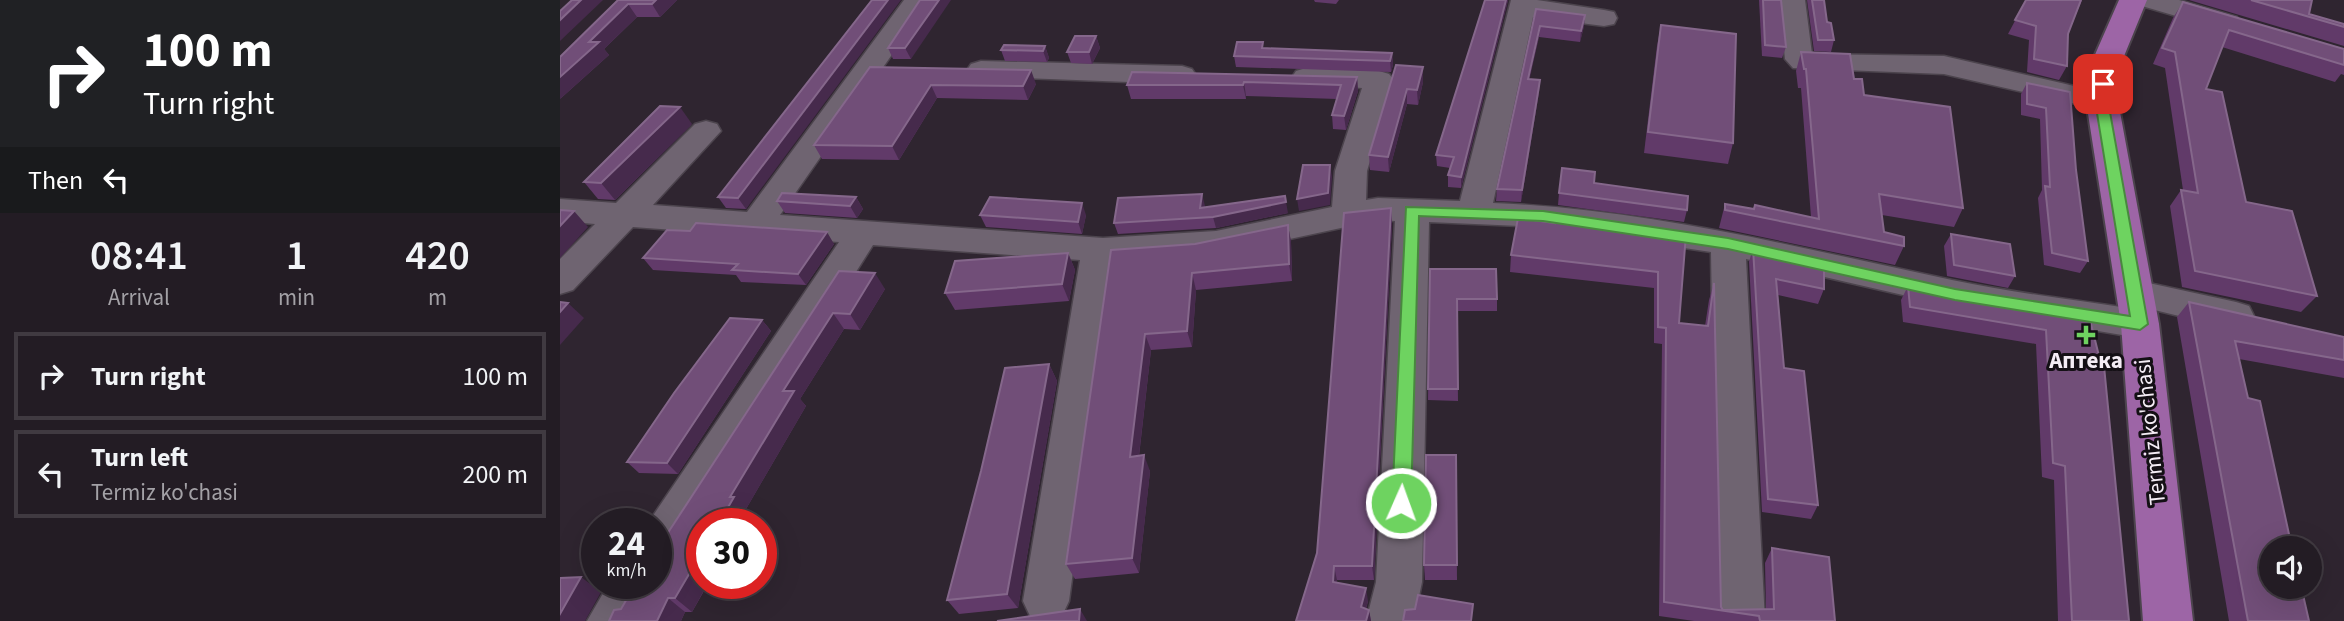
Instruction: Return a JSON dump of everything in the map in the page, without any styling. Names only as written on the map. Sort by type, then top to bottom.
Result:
[{"type":"main road","name":"Termiz ko'chasi","points":[[2133,0],[2105,66],[2102,101],[2137,308],[2168,621]]},
{"type":"street","points":[[756,224],[881,69],[917,0]]},
{"type":"street","points":[[1791,0],[1799,59],[1802,61],[1944,65],[2102,101]]},
{"type":"street","points":[[2151,0],[2254,31]]},
{"type":"street","points":[[1474,213],[1523,4],[1604,18]]},
{"type":"street","points":[[950,70],[1205,75]]},
{"type":"street","points":[[1285,77],[1379,80],[1352,171],[1348,215]]},
{"type":"street","points":[[560,281],[706,131]]},
{"type":"street","points":[[560,210],[622,217],[756,224],[1103,250],[1216,243],[1378,209],[1543,216],[1728,243],[1955,294],[2137,308],[2265,322]]},
{"type":"street","points":[[1390,621],[1399,582],[1412,211]]},
{"type":"street","points":[[672,525],[864,232]]},
{"type":"street","points":[[1728,243],[1741,621]]},
{"type":"street","points":[[1046,601],[1096,264],[1103,250]]},
{"type":"street","points":[[611,621],[625,599]]},
{"type":"building","points":[[572,0],[581,0],[560,20],[560,11]]},
{"type":"building","points":[[618,0],[656,0],[652,4],[628,4],[589,42],[599,42],[560,77],[560,57]]},
{"type":"building","points":[[872,0],[888,0],[738,198],[718,197]]},
{"type":"building","points":[[920,0],[939,0],[905,48],[888,48]]},
{"type":"building","points":[[1485,0],[1506,0],[1461,177],[1448,175],[1454,157],[1436,155]]},
{"type":"building","points":[[1763,0],[1781,0],[1786,47],[1765,45]]},
{"type":"building","points":[[1812,0],[1824,0],[1827,22],[1831,23],[1834,40],[1818,40]]},
{"type":"building","points":[[2026,0],[2081,0],[2068,34],[2067,66],[2034,59],[2036,26],[2015,20]]},
{"type":"building","points":[[2251,0],[2312,0],[2309,14],[2344,24],[2344,27]]},
{"type":"building","points":[[2183,2],[2344,49],[2344,65],[2229,30],[2206,89],[2222,92],[2246,202],[2292,211],[2317,296],[2195,271],[2181,190],[2198,193],[2175,52],[2162,48]]},
{"type":"building","points":[[1536,9],[1585,15],[1581,31],[1540,26],[1528,79],[1540,80],[1522,190],[1497,189]]},
{"type":"building","points":[[1661,25],[1736,34],[1733,143],[1648,132]]},
{"type":"building","points":[[1075,36],[1096,36],[1089,52],[1067,52]]},
{"type":"building","points":[[1237,42],[1263,42],[1262,48],[1392,53],[1390,61],[1234,56]]},
{"type":"building","points":[[1004,45],[1045,46],[1043,51],[1001,50]]},
{"type":"building","points":[[1801,52],[1850,54],[1854,79],[1862,79],[1864,95],[1950,107],[1963,208],[1879,194],[1884,232],[1904,237],[1904,246],[1725,210],[1725,204],[1754,209],[1755,205],[1819,219],[1806,69]]},
{"type":"building","points":[[1396,65],[1423,67],[1417,90],[1407,89],[1388,157],[1369,155]]},
{"type":"building","points":[[870,67],[1031,70],[1023,86],[931,85],[892,146],[814,145]]},
{"type":"building","points":[[1132,72],[1357,77],[1344,116],[1332,115],[1341,85],[1244,82],[1243,85],[1127,85]]},
{"type":"building","points":[[2027,83],[2070,92],[2076,170],[2088,261],[2052,253],[2045,186],[2050,187],[2046,108],[2027,104]]},
{"type":"building","points":[[660,106],[680,107],[601,183],[584,182]]},
{"type":"building","points":[[1303,165],[1330,165],[1328,193],[1297,199]]},
{"type":"building","points":[[1562,168],[1595,172],[1594,183],[1688,196],[1687,210],[1559,193]]},
{"type":"building","points":[[782,193],[856,197],[850,206],[777,201]]},
{"type":"building","points":[[1202,194],[1200,208],[1285,196],[1286,202],[1213,217],[1114,223],[1118,198]]},
{"type":"building","points":[[990,197],[1082,203],[1078,222],[980,215]]},
{"type":"building","points":[[1391,208],[1372,566],[1334,566],[1333,582],[1366,588],[1361,607],[1369,610],[1366,621],[1296,621],[1317,553],[1344,213]]},
{"type":"building","points":[[560,210],[574,211],[560,226]]},
{"type":"building","points":[[1556,215],[1686,234],[1679,323],[1708,326],[1714,283],[1721,607],[1723,610],[1774,609],[1772,548],[1829,557],[1835,621],[1760,621],[1759,616],[1664,602],[1666,328],[1658,327],[1658,272],[1511,255],[1518,218],[1555,223]]},
{"type":"building","points":[[696,223],[827,232],[798,274],[732,270],[738,264],[643,258],[667,230],[690,231]]},
{"type":"building","points":[[1288,225],[1289,264],[1192,273],[1187,331],[1145,334],[1130,457],[1144,455],[1132,558],[1066,564],[1111,250],[1195,244]]},
{"type":"building","points":[[1951,234],[2010,244],[2015,276],[1954,265]]},
{"type":"building","points":[[1753,248],[1824,264],[1824,289],[1776,279],[1784,368],[1804,371],[1818,505],[1768,499]]},
{"type":"building","points":[[1068,253],[1062,284],[945,293],[955,261]]},
{"type":"building","points":[[1430,269],[1496,269],[1497,299],[1457,299],[1458,389],[1428,389]]},
{"type":"building","points":[[839,271],[875,273],[850,314],[833,313],[783,391],[794,391],[730,497],[734,497],[728,508],[686,508],[686,579],[675,598],[672,598],[672,527]]},
{"type":"building","points":[[1908,286],[2089,316],[2099,356],[2103,356],[2129,621],[2072,621],[2065,466],[2053,463],[2046,330],[1910,307]]},
{"type":"building","points":[[560,302],[568,303],[560,312]]},
{"type":"building","points":[[2189,302],[2344,337],[2344,360],[2235,341],[2248,398],[2260,401],[2289,536],[2259,536],[2259,599],[2304,599],[2309,621],[2248,621]]},
{"type":"building","points":[[730,318],[762,320],[667,463],[627,462],[674,393]]},
{"type":"building","points":[[1049,364],[1007,594],[947,600],[1005,368]]},
{"type":"building","points":[[1426,455],[1456,455],[1457,565],[1424,565]]},
{"type":"building","points":[[581,577],[560,614],[560,578]]},
{"type":"building","points":[[1418,595],[1473,604],[1471,621],[1403,621],[1405,610],[1415,609]]},
{"type":"building","points":[[627,599],[668,599],[657,621],[609,621],[614,610],[621,609]]},
{"type":"building","points":[[1080,609],[1079,621],[997,621]]},
{"type":"place","name":"Аптека","points":[[2086,335]]},
{"type":"route","points":[[1401,503],[1412,211],[1543,216],[1728,243],[1955,294],[2140,324],[2102,101],[2103,84]]}]
